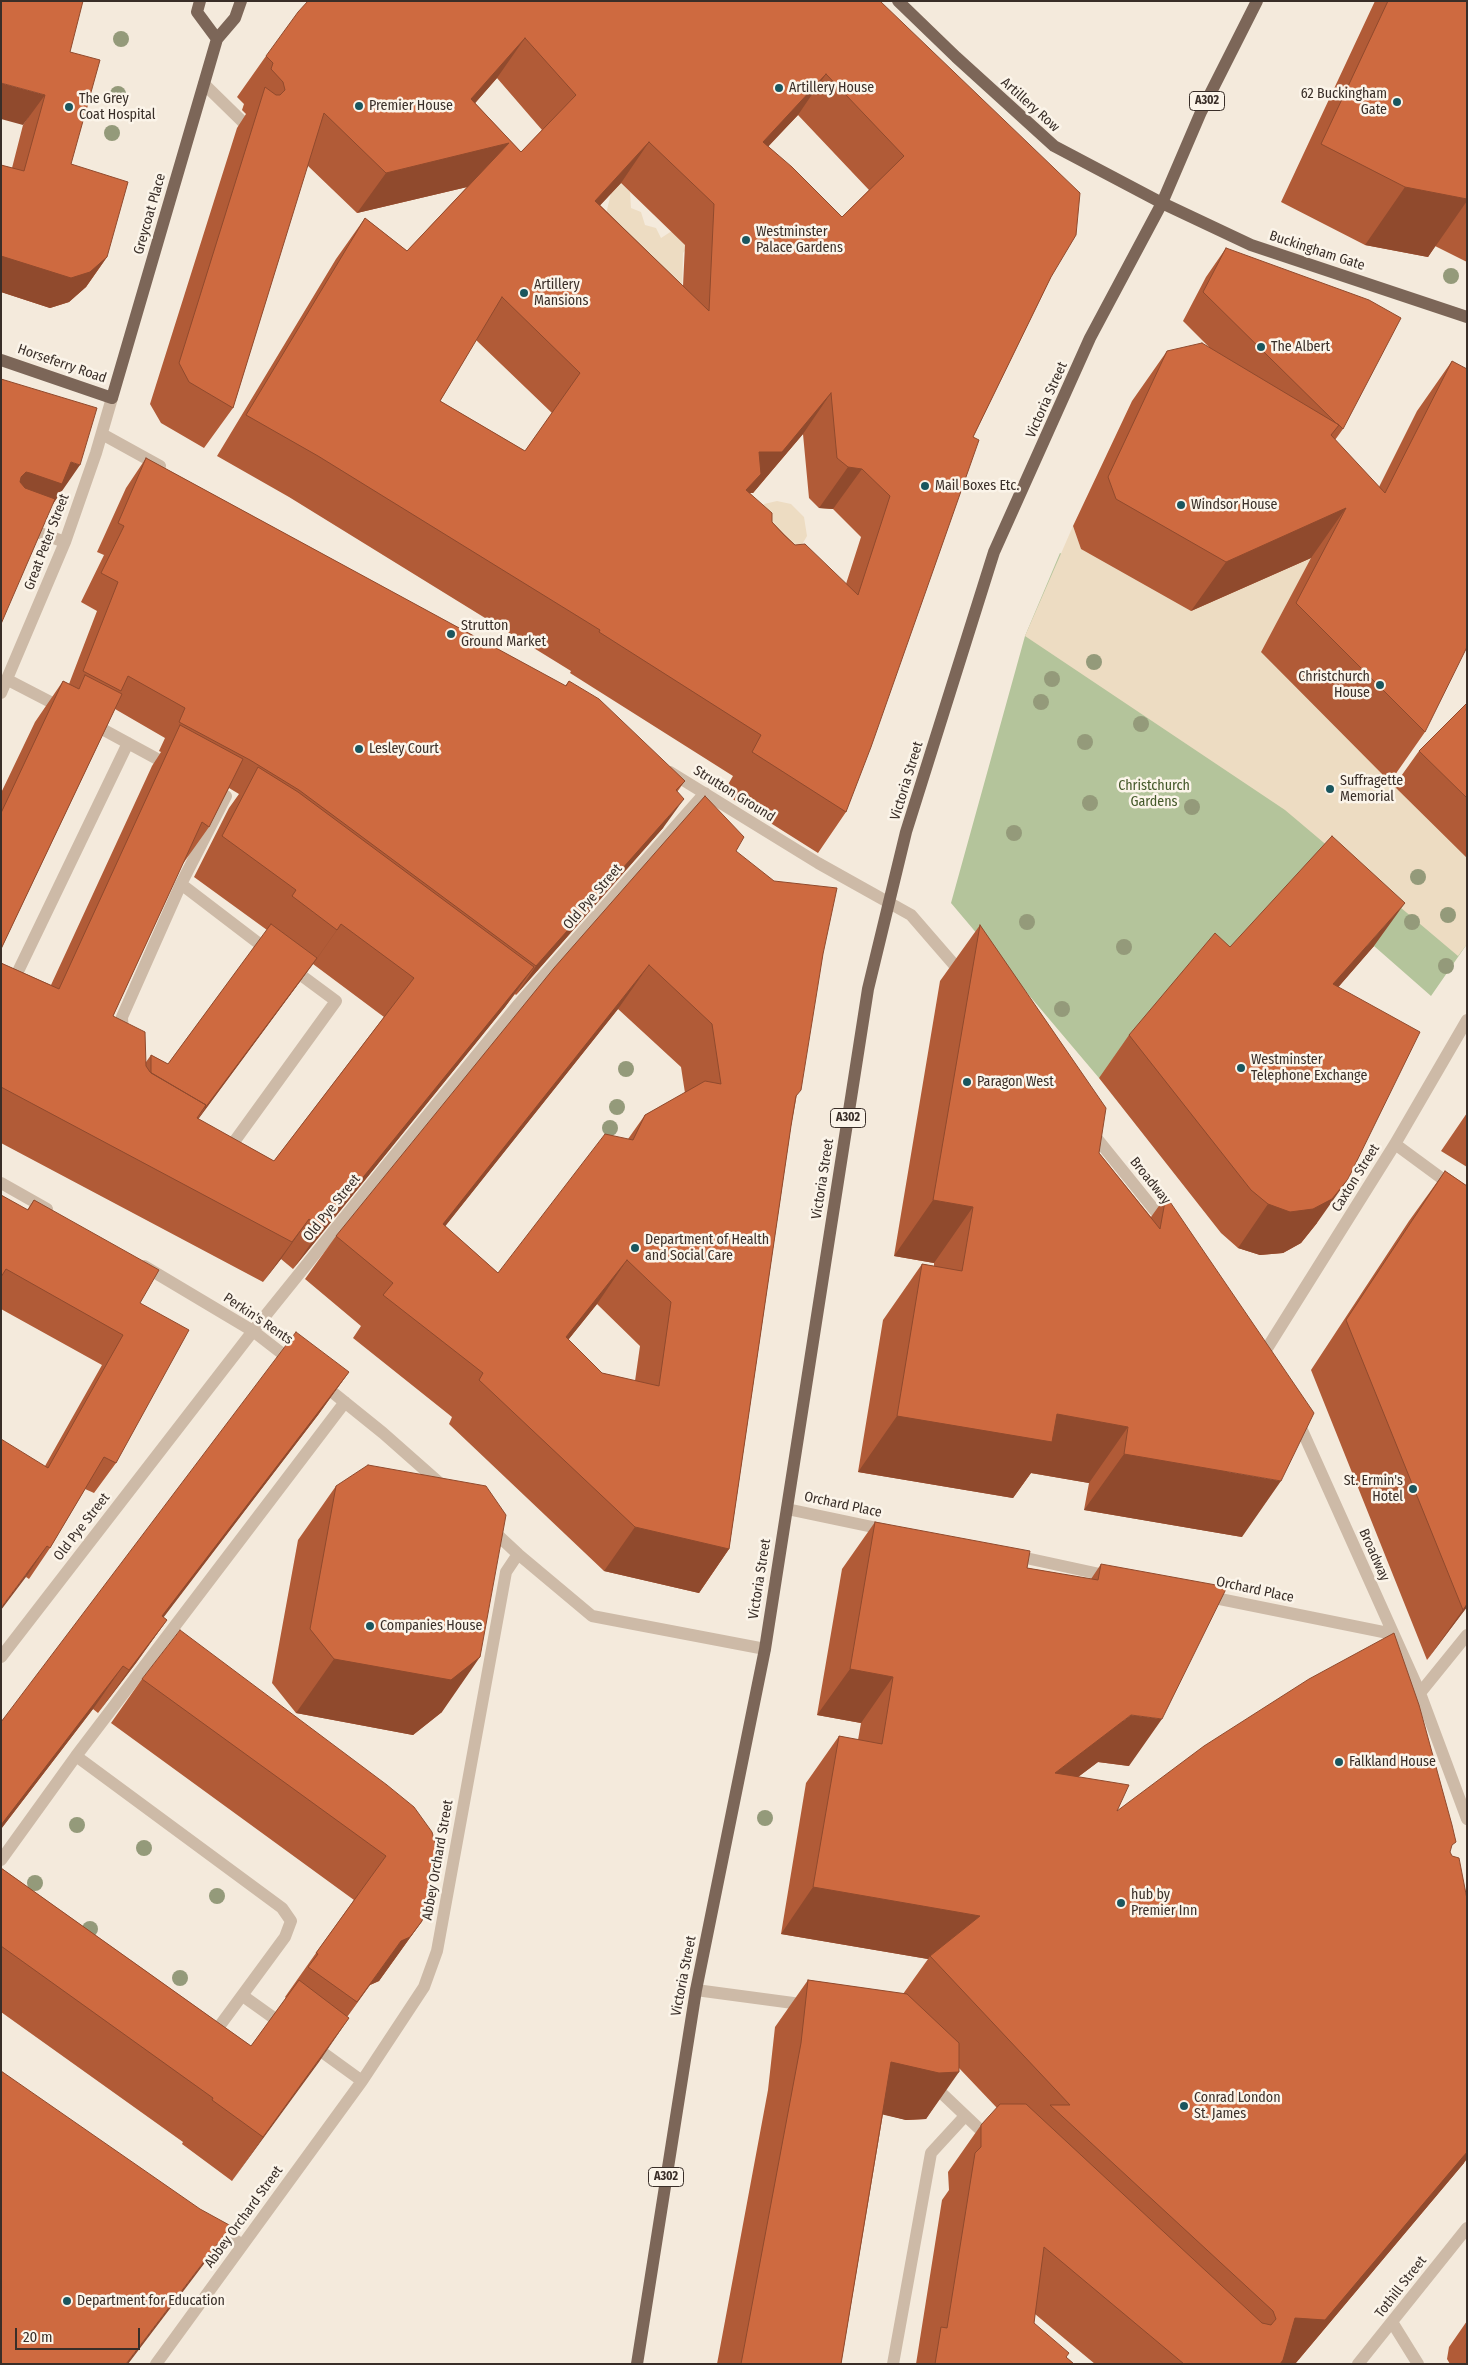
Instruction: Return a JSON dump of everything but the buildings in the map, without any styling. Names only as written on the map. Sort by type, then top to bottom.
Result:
[{"type":"main road","points":[[200,1],[197,12],[217,39]]},
{"type":"main road","name":"Greycoat Place","points":[[112,398],[217,39],[235,18],[242,1]]},
{"type":"main road","name":"Artillery Row","points":[[898,1],[956,58],[1054,146],[1162,203]]},
{"type":"main road","name":"Victoria Street","points":[[637,2364],[696,1990],[765,1649],[868,988],[906,832],[994,552],[1090,338],[1162,203],[1201,112],[1258,1]]},
{"type":"main road","name":"Buckingham Gate","points":[[1162,203],[1251,245],[1467,317]]},
{"type":"main road","name":"Horseferry Road","points":[[1,360],[112,398]]},
{"type":"street","points":[[204,84],[250,128]]},
{"type":"street","name":"Great Peter Street","points":[[1,693],[65,542],[102,434],[112,398]]},
{"type":"street","points":[[102,434],[169,472]]},
{"type":"street","points":[[1,519],[65,542]]},
{"type":"street","points":[[8,680],[185,774]]},
{"type":"street","points":[[4,1001],[128,743]]},
{"type":"street","name":"Strutton Ground","points":[[662,767],[818,863],[888,901]]},
{"type":"street","name":"Old Pye Street","points":[[1,1657],[253,1331],[517,1006],[705,793]]},
{"type":"street","points":[[123,1046],[122,1016],[181,884],[226,796]]},
{"type":"street","points":[[181,884],[336,1001],[220,1161],[212,1157]]},
{"type":"street","points":[[888,901],[906,911],[920,924],[971,984]]},
{"type":"street","points":[[506,998],[517,1006]]},
{"type":"street","name":"Caxton Street","points":[[1265,1350],[1395,1144],[1467,1020]]},
{"type":"street","name":"Broadway","points":[[1081,1119],[1174,1234]]},
{"type":"street","points":[[1395,1144],[1467,1197]]},
{"type":"street","points":[[1,1183],[59,1216]]},
{"type":"street","name":"Perkin's Rents","points":[[134,1260],[253,1331],[345,1402],[454,1497]]},
{"type":"street","points":[[1,1860],[76,1756],[159,1655],[345,1402]]},
{"type":"street","name":"Broadway","points":[[1290,1403],[1420,1693],[1467,1819]]},
{"type":"street","name":"Orchard Place","points":[[787,1508],[896,1531]]},
{"type":"street","points":[[483,1522],[592,1616],[765,1649]]},
{"type":"street","name":"Abbey Orchard Street","points":[[156,2364],[362,2081],[424,1987],[437,1951],[506,1572],[518,1554]]},
{"type":"street","points":[[1002,1554],[1119,1578]]},
{"type":"street","name":"Orchard Place","points":[[1197,1594],[1394,1634]]},
{"type":"street","points":[[1420,1693],[1467,1634]]},
{"type":"street","points":[[76,1756],[282,1908],[291,1921],[285,1937],[243,1996],[208,2041],[196,2047]]},
{"type":"street","points":[[696,1990],[818,2006]]},
{"type":"street","points":[[243,1996],[362,2081]]},
{"type":"street","points":[[924,2077],[1002,2150]]},
{"type":"street","points":[[893,2364],[931,2153],[965,2116]]},
{"type":"street","points":[[206,2219],[242,2245]]},
{"type":"street","name":"Tothill Street","points":[[1358,2364],[1467,2228]]},
{"type":"street","points":[[1392,2322],[1418,2364]]},
{"type":"green space","name":"Christchurch Gardens","points":[[1060,553],[1197,632],[1261,652],[1467,858],[1467,944],[1431,996],[1374,946],[1099,1078],[951,903],[1025,636]]},
{"type":"shaded area","points":[[749,181],[683,253],[682,294],[603,227],[611,193],[620,183],[630,192],[631,208],[641,212],[645,225],[656,228],[661,238]]},
{"type":"shaded area","points":[[777,501],[791,504],[804,517],[807,536],[797,553],[754,513],[764,504]]},
{"type":"shaded area","points":[[1331,522],[1261,652],[1467,858],[1467,944],[1458,956],[1285,810],[1025,636],[1073,526],[1081,549]]},
{"type":"place","name":"Artillery House","points":[[779,88]]},
{"type":"place","name":"62 Buckingham Gate","points":[[1397,102]]},
{"type":"place","name":"Premier House","points":[[359,106]]},
{"type":"place","name":"The Grey Coat Hospital","points":[[69,107]]},
{"type":"place","name":"Westminster Palace Gardens","points":[[746,240]]},
{"type":"place","name":"Artillery Mansions","points":[[524,293]]},
{"type":"place","name":"The Albert","points":[[1261,347]]},
{"type":"place","name":"Mail Boxes Etc.","points":[[925,486]]},
{"type":"place","name":"Windsor House","points":[[1181,505]]},
{"type":"place","name":"Strutton Ground Market","points":[[451,634]]},
{"type":"place","name":"Christchurch House","points":[[1380,685]]},
{"type":"place","name":"Lesley Court","points":[[359,749]]},
{"type":"place","name":"Suffragette Memorial","points":[[1330,789]]},
{"type":"place","name":"Westminster Telephone Exchange","points":[[1241,1068]]},
{"type":"place","name":"Paragon West","points":[[967,1082]]},
{"type":"place","name":"Department of Health and Social Care","points":[[635,1248]]},
{"type":"place","name":"St. Ermin's Hotel","points":[[1413,1489]]},
{"type":"place","name":"Companies House","points":[[370,1626]]},
{"type":"place","name":"Falkland House","points":[[1339,1762]]},
{"type":"place","name":"hub by Premier Inn","points":[[1121,1903]]},
{"type":"place","name":"Conrad London St. James","points":[[1184,2106]]},
{"type":"place","name":"Department for Education","points":[[67,2301]]}]
